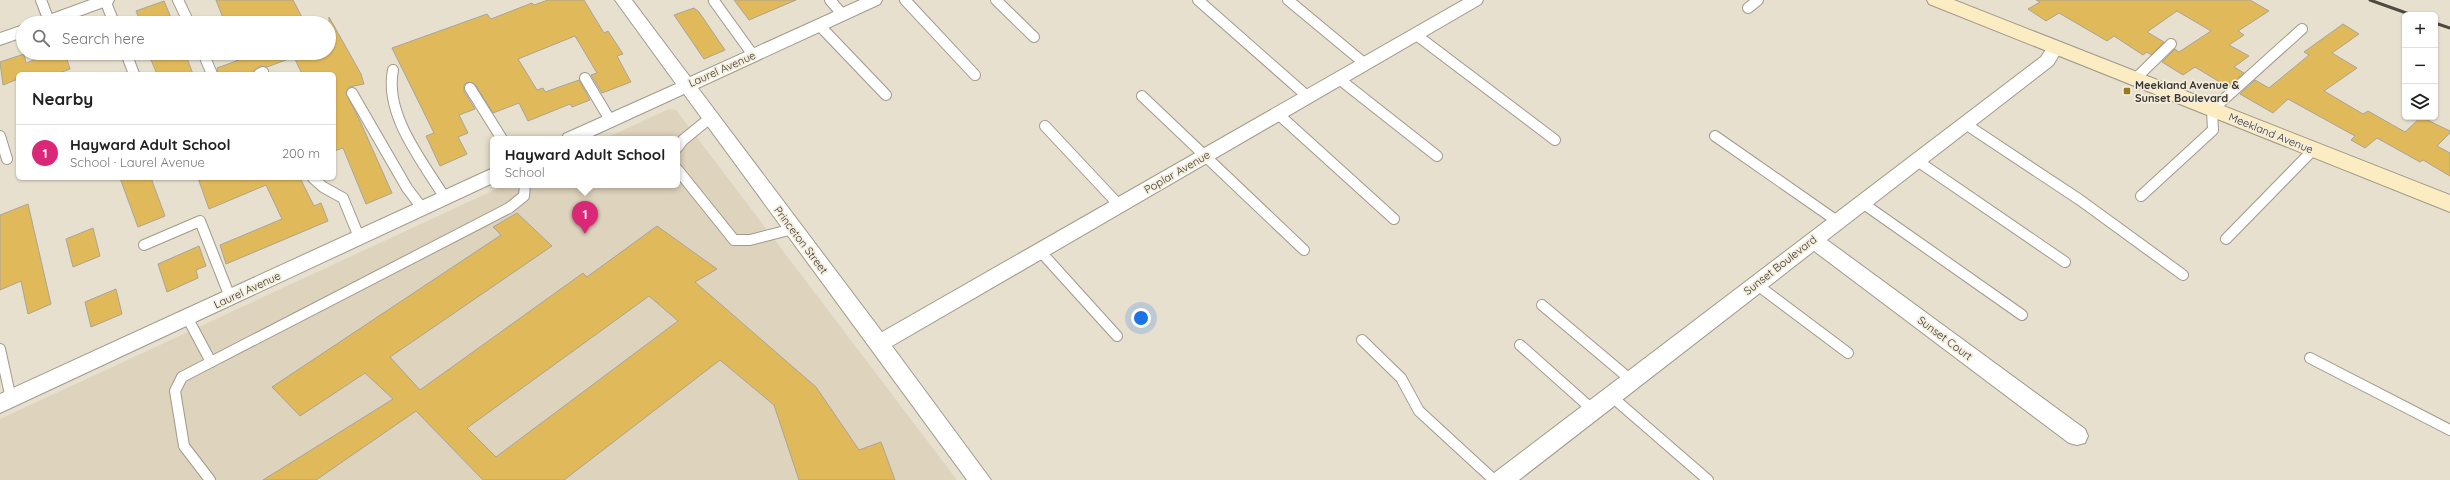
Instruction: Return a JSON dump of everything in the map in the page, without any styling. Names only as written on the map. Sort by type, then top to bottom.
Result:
[{"type":"street","name":"Princeton Street","points":[[623,0],[879,344],[975,477]]},
{"type":"street","name":"Poplar Avenue","points":[[879,344],[1475,0]]},
{"type":"street","name":"Meekland Avenue","points":[[1936,0],[2450,204]]},
{"type":"street","points":[[61,16],[100,1]]},
{"type":"street","name":"Laurel Avenue","points":[[576,136],[819,26],[862,2]]},
{"type":"street","points":[[0,39],[16,33]]},
{"type":"street","name":"Sunset Boulevard","points":[[1502,480],[1861,202],[2047,61],[2056,47]]},
{"type":"street","name":"Laurel Avenue","points":[[5,401],[490,176]]},
{"type":"street","name":"Sunset Court","points":[[1813,240],[2077,436]]},
{"type":"lane","points":[[41,0],[45,16]]},
{"type":"lane","points":[[178,0],[186,16]]},
{"type":"lane","points":[[830,0],[842,14]]},
{"type":"lane","points":[[905,0],[975,75]]},
{"type":"lane","points":[[996,0],[1034,37]]},
{"type":"lane","points":[[1198,0],[1307,96]]},
{"type":"lane","points":[[1288,0],[1364,63]]},
{"type":"lane","points":[[1748,8],[1758,0]]},
{"type":"lane","points":[[100,1],[110,16]]},
{"type":"lane","points":[[714,1],[753,55]]},
{"type":"lane","points":[[819,26],[886,95]]},
{"type":"lane","points":[[2141,196],[2213,130],[2212,110],[2302,29]]},
{"type":"lane","points":[[1415,34],[1556,140]]},
{"type":"lane","points":[[2135,79],[2171,44]]},
{"type":"lane","points":[[129,60],[133,72]]},
{"type":"lane","points":[[206,60],[211,72]]},
{"type":"lane","points":[[393,70],[390,79],[394,107],[445,198]]},
{"type":"lane","points":[[585,78],[610,120]]},
{"type":"lane","points":[[1338,78],[1437,156]]},
{"type":"lane","points":[[470,88],[500,136]]},
{"type":"lane","points":[[352,92],[407,188],[422,208]]},
{"type":"lane","points":[[1142,96],[1203,156],[1304,250]]},
{"type":"lane","points":[[1277,113],[1394,219]]},
{"type":"lane","points":[[680,144],[710,118]]},
{"type":"lane","points":[[1964,123],[2080,200],[2183,275]]},
{"type":"lane","points":[[1045,126],[1119,205]]},
{"type":"lane","points":[[0,136],[7,159]]},
{"type":"lane","points":[[1715,136],[1837,221]]},
{"type":"lane","points":[[2226,239],[2313,150]]},
{"type":"lane","points":[[1916,160],[2065,262]]},
{"type":"lane","points":[[680,173],[734,240],[750,240],[793,229]]},
{"type":"lane","points":[[315,180],[323,187],[343,198],[359,237]]},
{"type":"lane","points":[[210,480],[184,446],[175,391],[182,377],[509,208],[522,199],[526,191],[526,188]]},
{"type":"lane","points":[[1861,202],[2022,315]]},
{"type":"lane","points":[[144,245],[200,221],[230,297]]},
{"type":"lane","points":[[1040,251],[1117,336]]},
{"type":"lane","points":[[1756,284],[1848,353]]},
{"type":"lane","points":[[1542,305],[1631,380]]},
{"type":"lane","points":[[187,317],[211,362]]},
{"type":"lane","points":[[1362,340],[1402,378],[1419,411],[1494,480]]},
{"type":"lane","points":[[1520,345],[1592,410]]},
{"type":"lane","points":[[0,349],[5,401]]},
{"type":"lane","points":[[2310,358],[2450,430]]},
{"type":"lane","points":[[1611,396],[1708,480]]},
{"type":"shaded area","points":[[669,109],[676,110],[957,480],[0,480],[0,419],[499,188],[680,188],[680,136],[610,136]]},
{"type":"building","points":[[216,0],[293,0],[301,16],[222,16]]},
{"type":"building","points":[[548,0],[584,0],[604,33],[608,31],[623,54],[617,56],[631,82],[602,93],[591,75],[597,73],[575,36],[518,59],[537,90],[543,88],[545,92],[579,80],[590,100],[572,107],[570,104],[528,121],[519,103],[493,113],[475,84],[467,82],[464,85],[464,91],[475,109],[459,115],[468,133],[458,137],[467,154],[440,166],[426,136],[434,133],[392,48],[487,14],[491,19],[532,3],[534,5]]},
{"type":"building","points":[[734,0],[796,0],[749,20]]},
{"type":"building","points":[[2036,0],[2250,0],[2269,11],[2238,31],[2244,35],[2229,45],[2249,56],[2234,67],[2244,73],[2228,87],[2195,67],[2183,75],[2162,62],[2175,49],[2179,52],[2211,31],[2177,11],[2147,32],[2164,42],[2151,55],[2147,52],[2143,55],[2114,36],[2107,41],[2059,13],[2046,21],[2028,9],[2040,2]]},
{"type":"building","points":[[164,1],[170,16],[138,16],[136,11]]},
{"type":"building","points":[[694,8],[699,12],[725,50],[704,59],[674,15]]},
{"type":"building","points":[[2343,24],[2359,34],[2332,53],[2357,68],[2324,91],[2363,114],[2368,111],[2405,132],[2418,120],[2427,120],[2450,131],[2450,133],[2437,146],[2450,153],[2450,176],[2423,160],[2420,162],[2377,138],[2365,148],[2351,140],[2355,136],[2288,99],[2273,113],[2240,94],[2255,80],[2269,88],[2309,55],[2304,52]]},
{"type":"building","points":[[336,29],[361,74],[364,84],[349,87],[346,93],[392,193],[366,204],[343,148],[336,150],[336,72],[301,72],[295,60],[336,60]]},
{"type":"building","points":[[16,57],[16,60],[25,60],[26,63],[34,60],[67,60],[70,69],[62,72],[16,72],[16,80],[3,85],[0,62]]},
{"type":"building","points":[[151,60],[188,60],[192,72],[156,72]]},
{"type":"building","points":[[239,60],[286,60],[267,67],[260,66],[252,72],[218,72],[217,68]]},
{"type":"building","points":[[121,180],[152,180],[165,216],[138,227]]},
{"type":"building","points":[[199,180],[301,180],[314,206],[321,203],[328,221],[226,264],[220,245],[282,219],[266,185],[209,209]]},
{"type":"building","points":[[28,204],[51,304],[28,314],[21,281],[0,290],[0,215]]},
{"type":"building","points":[[517,213],[552,246],[390,357],[420,390],[583,273],[587,277],[657,226],[717,269],[695,282],[816,387],[859,450],[881,442],[895,480],[799,480],[774,405],[720,360],[564,480],[483,480],[416,411],[316,480],[263,480],[393,399],[365,373],[300,416],[272,387],[501,235],[493,227]],"holes":[[[649,296],[678,321],[496,457],[467,428]]]},
{"type":"building","points":[[93,228],[100,256],[73,267],[66,239]]},
{"type":"building","points":[[199,246],[206,266],[196,270],[198,278],[167,292],[158,264]]},
{"type":"building","points":[[116,289],[122,314],[91,327],[85,302]]},
{"type":"railway","points":[[2370,0],[2404,12]]},
{"type":"railway","points":[[2438,24],[2450,28]]},
{"type":"place","name":"Meekland Avenue & Sunset Boulevard","points":[[2127,91]]},
{"type":"place","name":"Hayward Adult School","points":[[585,234]]}]
